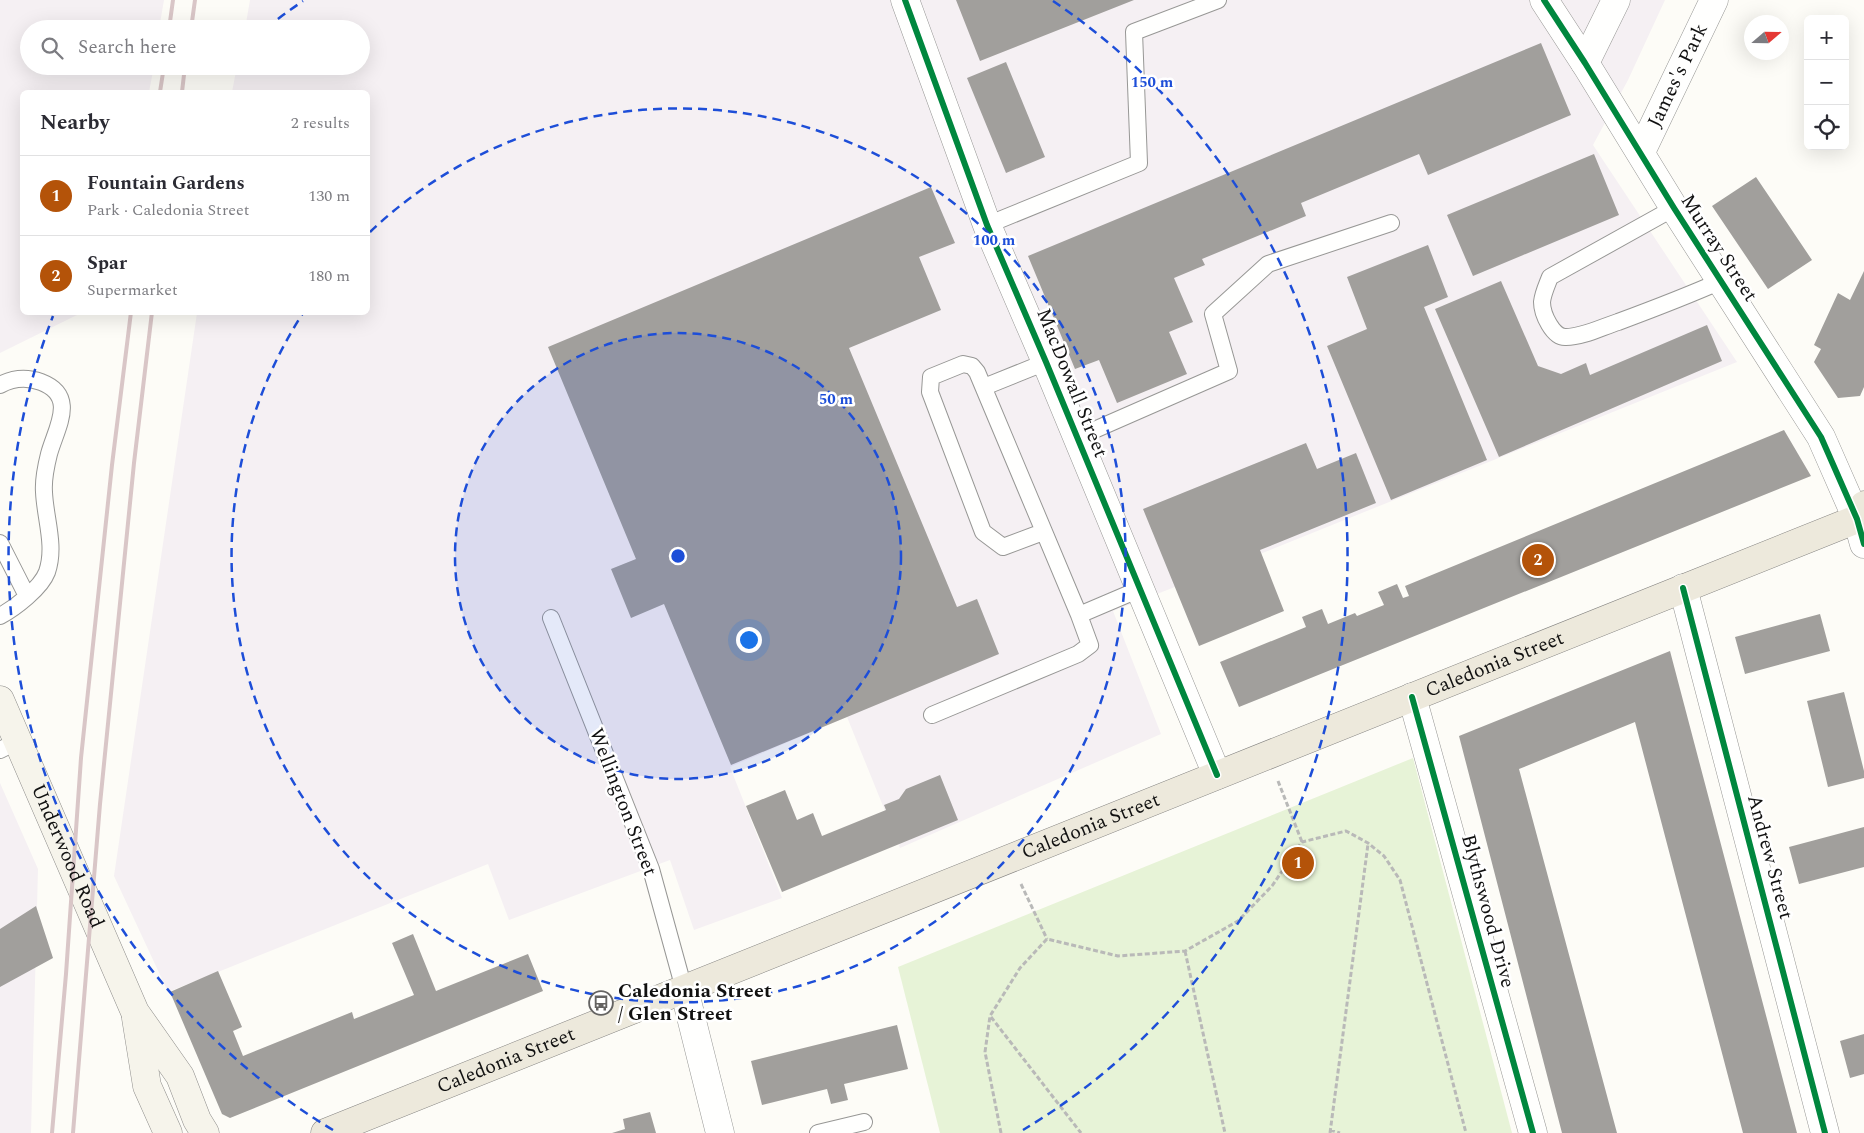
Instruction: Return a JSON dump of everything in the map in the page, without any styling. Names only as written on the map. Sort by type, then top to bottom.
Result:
[{"type":"main road","name":"Caledonia Street","points":[[325,1133],[1683,588],[1860,512]]},
{"type":"main road","name":"Underwood Road","points":[[0,700],[9,746],[134,1012],[180,1076],[197,1120],[205,1133]]},
{"type":"main road","name":"Underwood Road","points":[[134,1012],[147,1086],[168,1133]]},
{"type":"street","name":"MacDowall Street","points":[[905,0],[987,225],[1046,362],[1217,775]]},
{"type":"street","name":"Murray Street","points":[[1544,0],[1586,63],[1674,208],[1821,436],[1860,512],[1864,544]]},
{"type":"street","name":"James's Park","points":[[1641,152],[1714,0]]},
{"type":"street","points":[[1586,63],[1609,5]]},
{"type":"street","name":"Andrew Street","points":[[1683,588],[1825,1133]]},
{"type":"street","name":"Blythswood Drive","points":[[1412,697],[1533,1133]]},
{"type":"street","points":[[684,989],[720,1133]]},
{"type":"lane","points":[[987,225],[1139,163],[1134,32],[1218,0]]},
{"type":"lane","points":[[1674,208],[1550,277],[1543,295],[1542,304],[1551,328],[1558,335],[1565,338],[1592,331],[1722,281]]},
{"type":"lane","points":[[1076,438],[1230,371],[1213,314],[1268,264],[1391,223]]},
{"type":"lane","points":[[984,387],[1046,362]]},
{"type":"lane","points":[[932,715],[1078,654],[1090,645],[978,372],[972,366],[963,364],[931,377],[930,392],[983,532],[1003,547],[1043,532]]},
{"type":"lane","points":[[0,385],[22,378],[32,379],[55,390],[62,401],[61,419],[46,468],[44,492],[50,534],[49,560],[46,573],[27,596],[0,616]]},
{"type":"lane","points":[[0,543],[27,596]]},
{"type":"lane","points":[[1079,615],[1140,588]]},
{"type":"lane","name":"Wellington Street","points":[[551,618],[651,869],[684,989]]},
{"type":"lane","points":[[818,1133],[864,1122]]},
{"type":"path","points":[[1267,755],[1302,842]]},
{"type":"path","points":[[1047,939],[1118,956],[1185,951],[1238,921],[1272,886],[1302,842],[1346,832],[1368,843],[1384,856],[1400,880],[1466,1133]]},
{"type":"path","points":[[1340,1133],[1330,1132],[1368,843]]},
{"type":"path","points":[[1010,858],[1047,939]]},
{"type":"path","points":[[1001,1133],[985,1052],[990,1016],[1020,968],[1047,939]]},
{"type":"path","points":[[1185,951],[1225,1133]]},
{"type":"path","points":[[990,1016],[1081,1133]]},
{"type":"shaded area","points":[[0,0],[164,0],[161,20],[20,20],[20,75],[152,75],[149,90],[20,90],[20,315],[77,315],[0,353]]},
{"type":"shaded area","points":[[250,0],[1665,0],[1628,80],[1593,145],[1737,362],[1260,554],[1113,611],[1161,734],[900,848],[847,717],[730,767],[782,898],[694,930],[670,860],[509,920],[488,864],[168,992],[114,876],[197,315],[370,315],[370,90],[232,90],[235,75],[370,75],[370,20],[247,20]]},
{"type":"shaded area","points":[[0,783],[38,869],[31,1133],[0,1133]]},
{"type":"green space","points":[[1413,758],[1512,1133],[940,1133],[898,967]]},
{"type":"building","points":[[956,0],[1134,0],[980,61]]},
{"type":"building","points":[[1541,43],[1571,115],[1428,175],[1419,154],[1301,203],[1306,216],[1202,259],[1205,265],[1174,278],[1193,322],[1169,332],[1187,374],[1117,403],[1099,360],[1075,369],[1028,256]]},
{"type":"building","points":[[1006,62],[1045,157],[1006,173],[967,78]]},
{"type":"building","points":[[1594,154],[1619,215],[1473,276],[1447,215]]},
{"type":"building","points":[[1756,177],[1812,260],[1768,289],[1712,206]]},
{"type":"building","points":[[931,187],[955,243],[919,257],[941,310],[849,348],[957,607],[977,599],[999,654],[731,765],[664,604],[631,618],[611,569],[636,559],[548,347]]},
{"type":"building","points":[[1428,245],[1448,297],[1424,307],[1487,460],[1391,500],[1327,346],[1367,329],[1347,277]]},
{"type":"building","points":[[1864,271],[1864,387],[1860,396],[1838,398],[1814,362],[1821,349],[1814,345],[1838,293],[1850,300]]},
{"type":"building","points":[[1501,281],[1538,366],[1561,374],[1586,363],[1590,375],[1707,325],[1722,361],[1499,457],[1435,309]]},
{"type":"building","points":[[1784,430],[1811,476],[1239,707],[1220,662],[1306,627],[1302,617],[1322,609],[1328,624],[1355,613],[1357,616],[1384,605],[1378,592],[1397,584],[1403,598],[1409,596],[1405,586]]},
{"type":"building","points":[[1306,443],[1317,469],[1356,453],[1376,503],[1260,550],[1284,611],[1199,646],[1143,509]]},
{"type":"building","points":[[1820,614],[1830,651],[1745,674],[1735,637]]},
{"type":"building","points":[[1670,651],[1797,1133],[1743,1133],[1635,722],[1519,769],[1617,1133],[1562,1133],[1459,736]]},
{"type":"building","points":[[1844,692],[1864,771],[1864,778],[1828,787],[1807,701]]},
{"type":"building","points":[[940,775],[958,820],[782,892],[746,806],[785,790],[797,820],[813,813],[822,836],[886,810],[884,805],[899,799],[906,789]]},
{"type":"building","points":[[1864,827],[1864,867],[1799,884],[1789,847]]},
{"type":"building","points":[[36,906],[53,958],[0,987],[0,929]]},
{"type":"building","points":[[413,934],[436,991],[528,954],[543,991],[230,1118],[222,1114],[170,992],[218,971],[242,1027],[233,1031],[243,1056],[352,1012],[354,1019],[414,995],[392,943]]},
{"type":"building","points":[[897,1025],[908,1069],[844,1084],[848,1100],[831,1104],[827,1089],[762,1105],[751,1061]]},
{"type":"building","points":[[1864,1034],[1864,1074],[1850,1078],[1840,1041]]},
{"type":"building","points":[[650,1112],[656,1133],[612,1133],[625,1129],[623,1119]]},
{"type":"railway","points":[[170,20],[173,0]]},
{"type":"railway","points":[[192,20],[195,0]]},
{"type":"railway","points":[[160,90],[163,75]]},
{"type":"railway","points":[[182,90],[184,75]]},
{"type":"railway","points":[[52,1133],[66,974],[81,758],[112,465],[131,315]]},
{"type":"railway","points":[[73,1133],[100,804],[134,463],[152,315]]},
{"type":"cycle path","points":[[905,0],[987,225],[1046,362],[1217,775]]},
{"type":"cycle path","points":[[1544,0],[1674,208],[1821,437],[1857,519],[1864,544]]},
{"type":"cycle path","points":[[1683,588],[1825,1133]]},
{"type":"cycle path","points":[[1412,697],[1533,1133]]},
{"type":"place","name":"Spar","points":[[1538,560]]},
{"type":"place","name":"Fountain Gardens","points":[[1298,863]]},
{"type":"place","name":"Caledonia Street / Glen Street","points":[[601,1003]]}]
